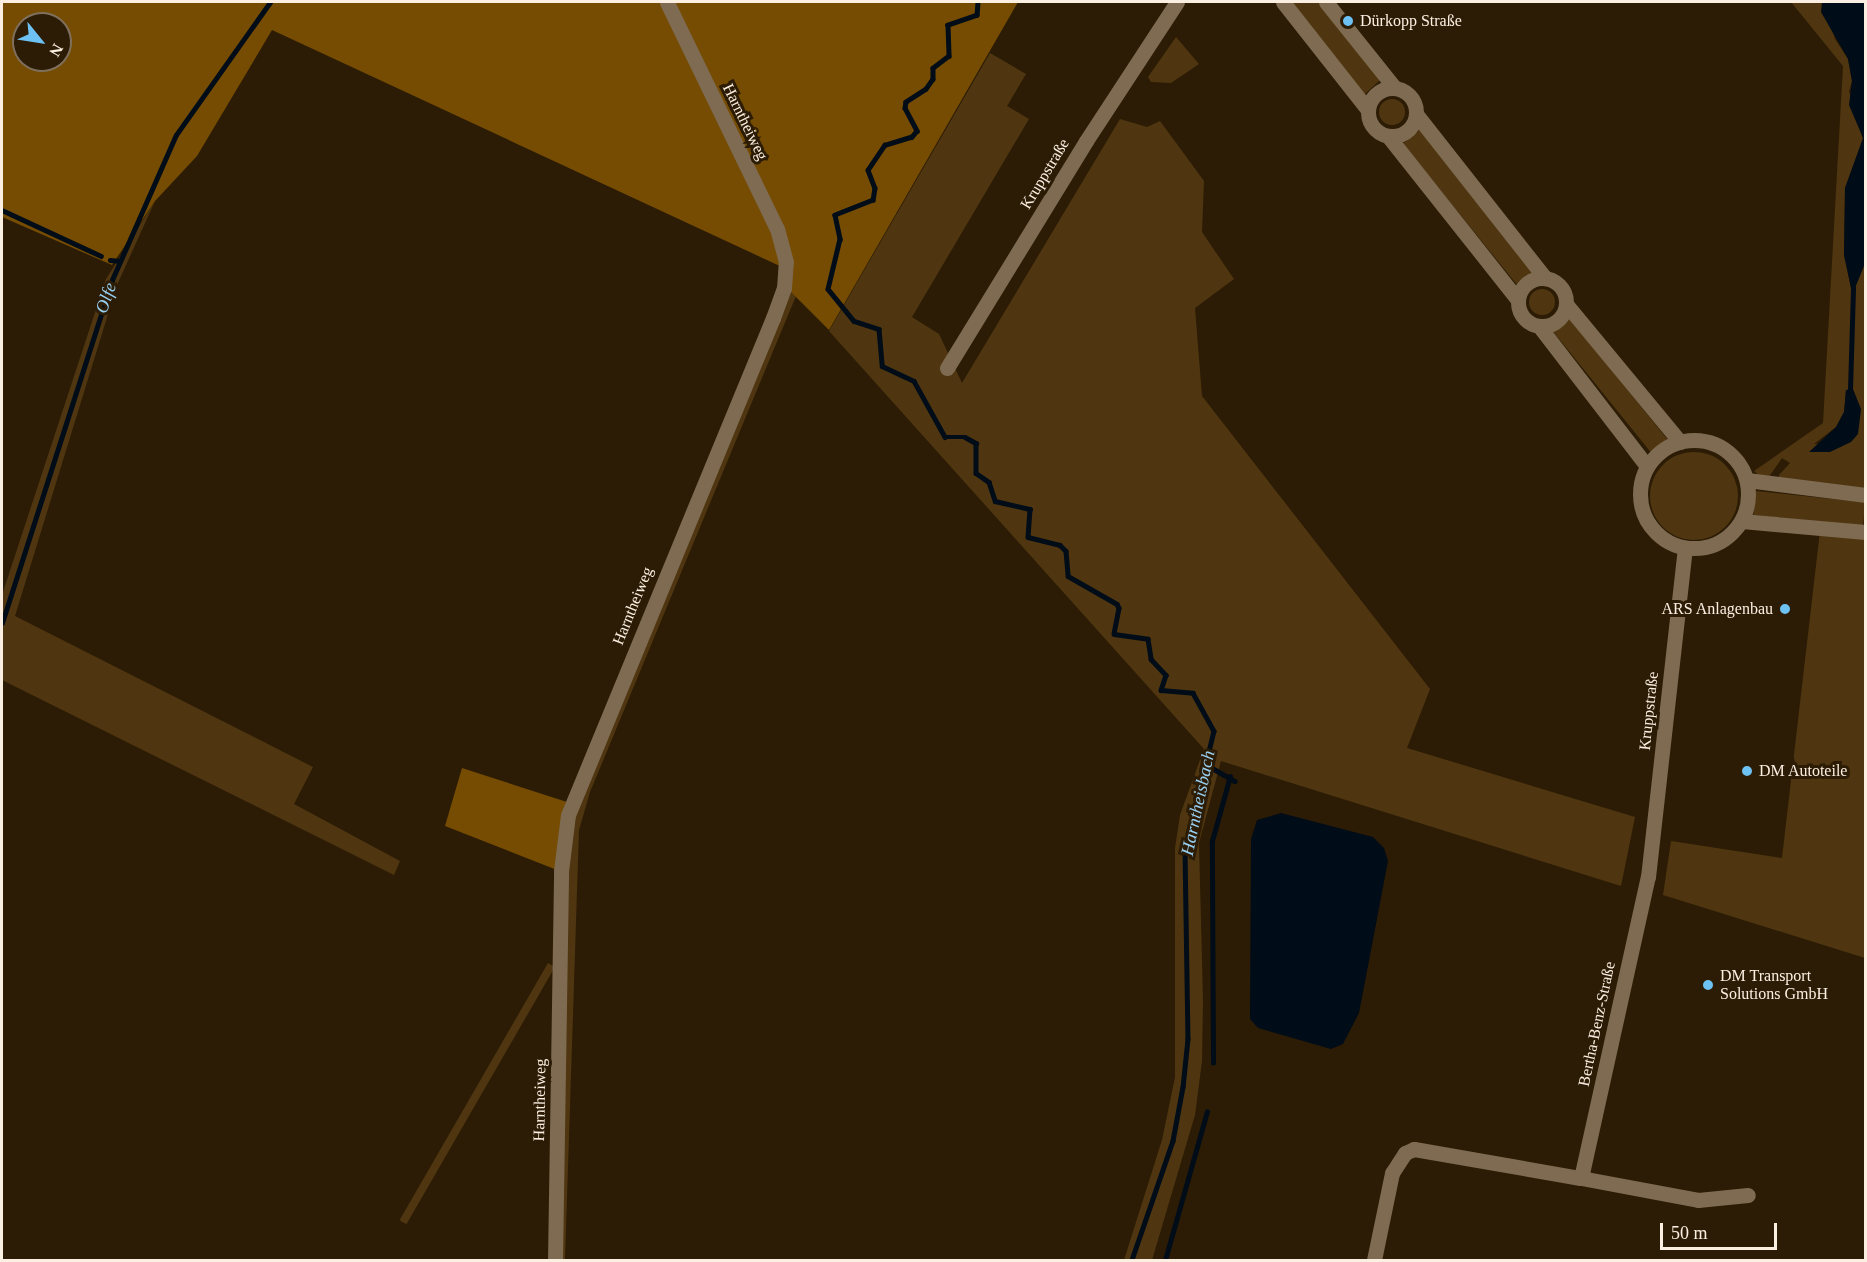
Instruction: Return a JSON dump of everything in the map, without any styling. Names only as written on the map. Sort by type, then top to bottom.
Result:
[{"type":"street","name":"Harntheiweg","points":[[555,1260],[561,871],[568,815],[773,318],[784,279],[786,262],[777,229],[667,2]]},
{"type":"street","name":"Kruppstraße","points":[[948,368],[1086,141],[1177,2]]},
{"type":"street","points":[[1283,2],[1368,110],[1373,127],[1388,136],[1518,300],[1523,317],[1539,326],[1647,466]]},
{"type":"street","points":[[1326,2],[1395,88],[1413,100],[1416,114],[1545,278],[1563,290],[1566,304],[1680,442]]},
{"type":"street","points":[[1368,110],[1377,93],[1395,88]]},
{"type":"street","points":[[1388,136],[1407,131],[1416,114]]},
{"type":"street","points":[[1518,300],[1527,283],[1545,278]]},
{"type":"street","points":[[1539,326],[1557,321],[1566,304]]},
{"type":"street","points":[[1680,442],[1715,444],[1729,452],[1747,480],[1749,501],[1742,521],[1718,544],[1685,549],[1665,541],[1645,517],[1640,486],[1647,466],[1660,451],[1680,442]]},
{"type":"street","points":[[1747,480],[1866,495]]},
{"type":"street","points":[[1742,521],[1866,532]]},
{"type":"street","name":"Kruppstraße","points":[[1648,877],[1685,549]]},
{"type":"street","name":"Bertha-Benz-Straße","points":[[1581,1178],[1648,877]]},
{"type":"street","points":[[1374,1260],[1392,1173],[1405,1153],[1414,1149],[1698,1200],[1748,1195]]},
{"type":"shaded area","points":[[2,2],[1018,2],[829,330],[788,289],[782,267],[272,30],[197,156],[155,201],[112,265],[2,217]]},
{"type":"shaded area","points":[[1290,2],[1318,2],[1380,80],[1364,95]]},
{"type":"shaded area","points":[[1791,2],[1822,2],[1835,39],[1848,59],[1852,81],[1849,91],[1863,139],[1845,188],[1844,255],[1851,288],[1855,288],[1865,261],[1865,491],[1779,482],[1779,475],[1790,463],[1782,458],[1766,481],[1754,471],[1823,423],[1843,66]],"holes":[[[1846,390],[1851,442],[1814,444],[1836,427],[1844,412]]]},
{"type":"shaded area","points":[[1822,2],[1865,2],[1866,261],[1855,288],[1851,288],[1844,255],[1845,188],[1863,138],[1849,105],[1852,81],[1848,59],[1821,12]]},
{"type":"shaded area","points":[[1176,37],[1199,64],[1171,83],[1151,82],[1148,77]]},
{"type":"shaded area","points":[[990,53],[1026,74],[1007,106],[1029,119],[912,317],[939,334],[962,383],[1120,119],[1147,127],[1160,121],[1204,181],[1202,232],[1234,279],[1195,308],[1202,396],[1430,689],[1407,748],[1635,817],[1621,886],[1221,761],[1199,843],[1203,1001],[1202,1061],[1195,1115],[1152,1260],[1124,1260],[1162,1140],[1175,1077],[1175,848],[1180,815],[1204,749],[829,331]]},
{"type":"shaded area","points":[[1392,99],[1401,103],[1405,112],[1401,121],[1392,125],[1383,121],[1379,112],[1383,103]]},
{"type":"shaded area","points":[[1420,130],[1534,271],[1517,285],[1403,144]]},
{"type":"shaded area","points":[[155,201],[117,285],[15,616],[313,767],[294,804],[400,861],[394,875],[2,680],[2,595],[106,279]]},
{"type":"shaded area","points":[[788,289],[796,296],[590,792],[579,830],[565,1260],[559,1260],[566,869],[571,817]]},
{"type":"shaded area","points":[[1542,289],[1551,293],[1555,302],[1551,311],[1542,315],[1533,311],[1529,302],[1533,293]]},
{"type":"shaded area","points":[[1570,319],[1668,440],[1652,453],[1554,332]]},
{"type":"shaded area","points":[[1853,389],[1861,409],[1858,434],[1851,442],[1830,452],[1809,452],[1836,427],[1844,412],[1846,390]]},
{"type":"shaded area","points":[[1694,452],[1711,455],[1725,465],[1735,479],[1738,496],[1735,513],[1725,527],[1711,537],[1694,540],[1677,537],[1663,527],[1653,513],[1650,496],[1653,479],[1663,465],[1677,455]]},
{"type":"shaded area","points":[[1756,491],[1865,502],[1863,526],[1753,515]]},
{"type":"shaded area","points":[[1820,531],[1865,536],[1865,958],[1663,895],[1671,841],[1782,858]]},
{"type":"shaded area","points":[[462,768],[567,802],[557,870],[445,826]]},
{"type":"shaded area","points":[[1281,813],[1373,837],[1384,848],[1388,861],[1359,1013],[1343,1044],[1331,1049],[1258,1028],[1250,1019],[1251,839],[1257,820]]},
{"type":"shaded area","points":[[548,963],[555,967],[406,1224],[400,1220]]},
{"type":"waterway","name":"Olfe","points":[[2,623],[112,280],[176,135],[270,2]]},
{"type":"waterway","name":"Harntheisbach","points":[[978,2],[977,15],[948,25],[949,56],[933,68],[933,79],[926,89],[906,102],[905,108],[917,131],[912,137],[885,145],[868,170],[875,188],[873,200],[835,215],[840,239],[828,289],[854,321],[879,329],[882,366],[914,381],[945,437],[965,437],[976,443],[976,473],[989,482],[995,501],[1030,509],[1028,537],[1060,545],[1066,551],[1068,576],[1117,604],[1119,608],[1114,634],[1148,639],[1151,659],[1166,675],[1161,690],[1193,693],[1214,731],[1185,850],[1188,1039],[1183,1087],[1173,1141],[1132,1260]]},
{"type":"waterway","points":[[2,210],[101,256]]},
{"type":"waterway","points":[[110,260],[120,261]]},
{"type":"waterway","points":[[1850,390],[1853,288]]},
{"type":"waterway","points":[[1207,765],[1235,781]]},
{"type":"waterway","points":[[1213,1063],[1212,841],[1230,776]]},
{"type":"waterway","points":[[1165,1260],[1207,1112]]},
{"type":"place","name":"Dürkopp Straße","points":[[1348,21]]},
{"type":"place","name":"ARS Anlagenbau","points":[[1785,609]]},
{"type":"place","name":"DM Autoteile","points":[[1747,771]]},
{"type":"place","name":"DM Transport Solutions GmbH","points":[[1708,985]]}]
